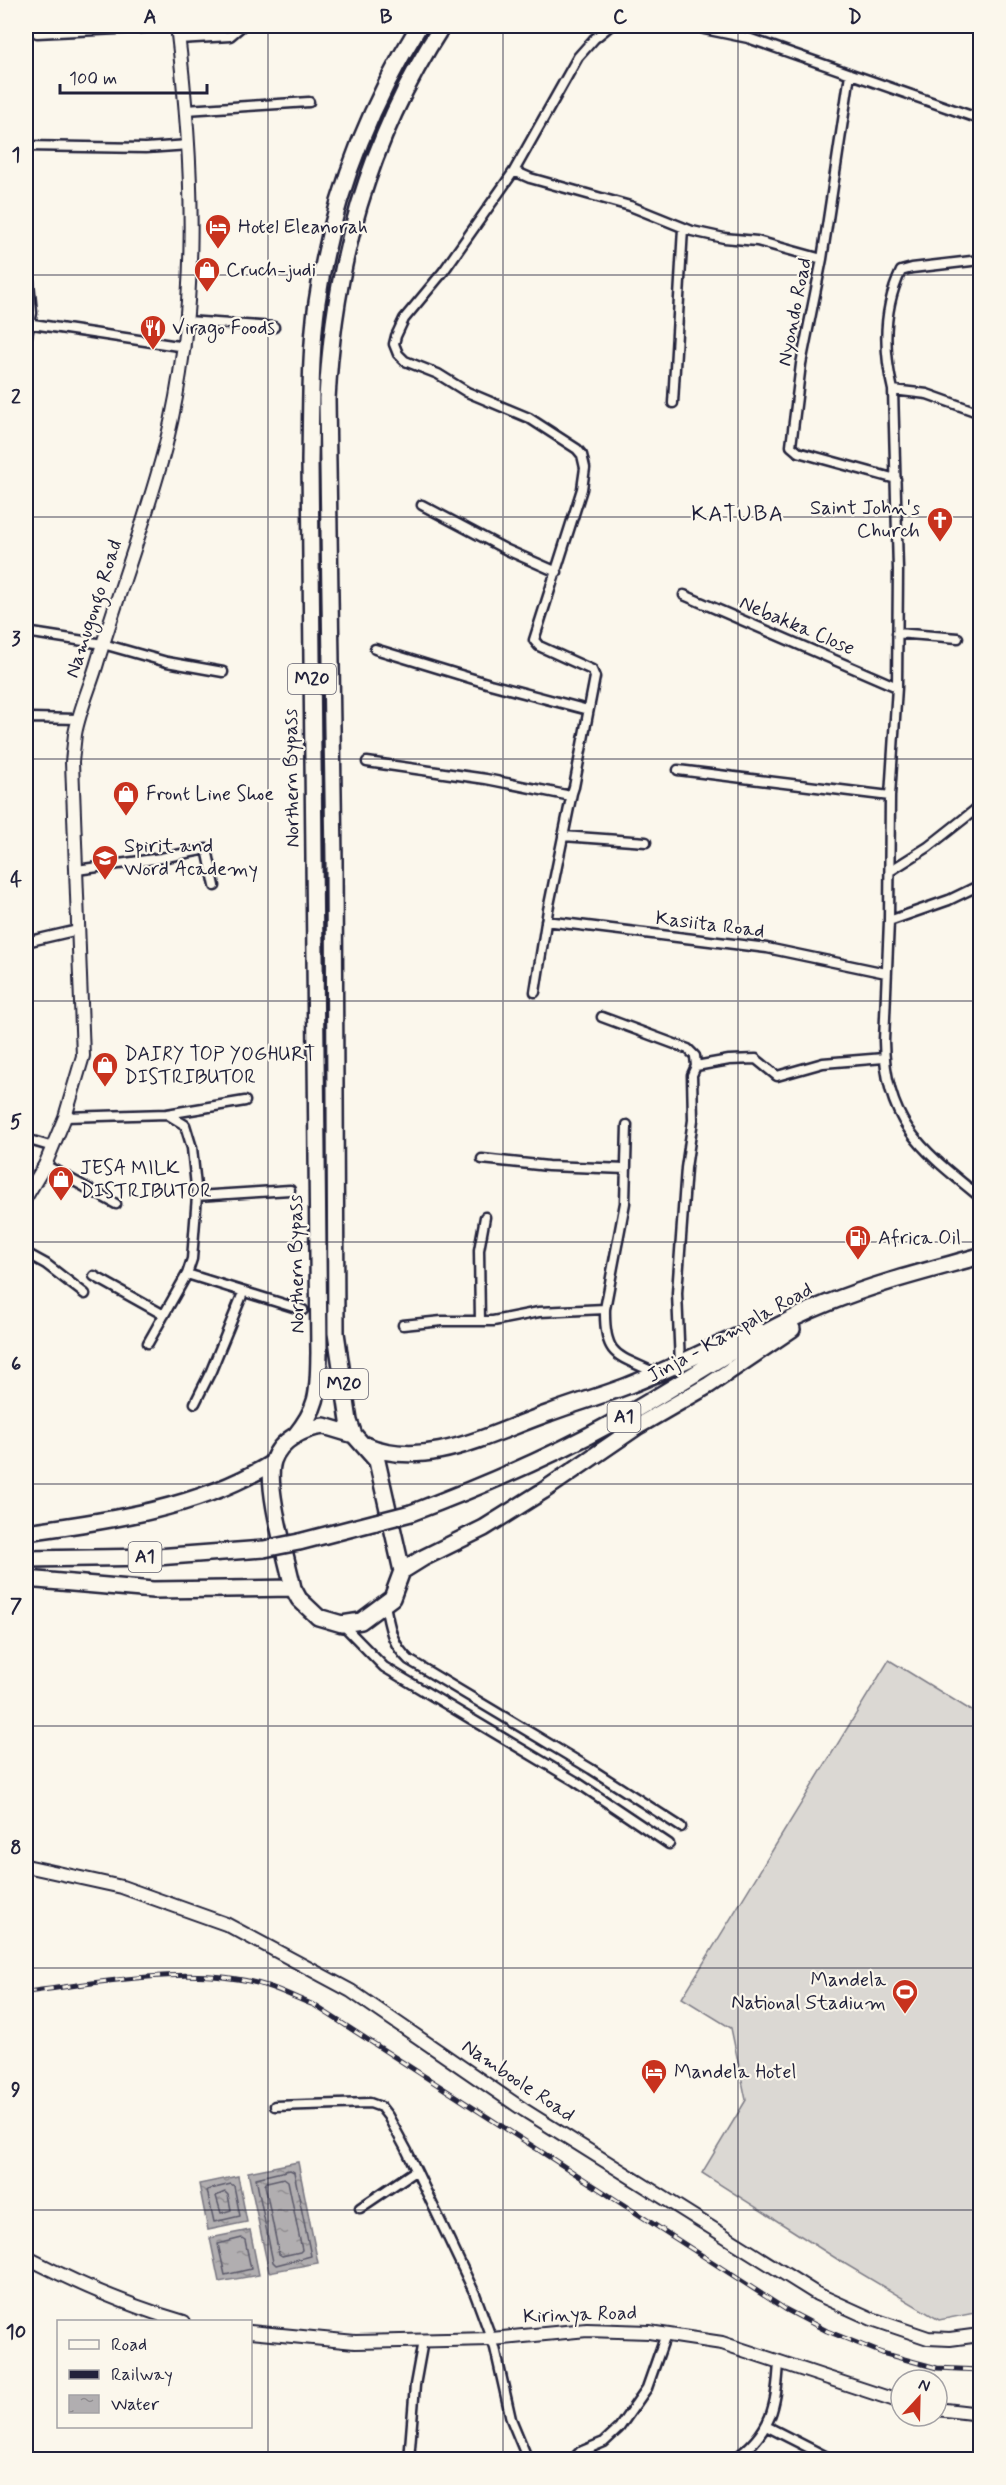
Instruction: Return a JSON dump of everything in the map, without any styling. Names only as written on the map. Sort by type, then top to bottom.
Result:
[{"type":"highway","name":"Northern Bypass","points":[[295,1436],[315,1406],[318,1391],[319,1353],[311,365],[317,302],[329,237],[344,183],[368,121],[398,60],[419,26]]},
{"type":"highway","name":"Northern Bypass","points":[[358,1440],[347,1412],[336,1333],[336,1135],[327,410],[330,344],[338,289],[356,212],[382,138],[424,53],[442,26]]},
{"type":"highway","name":"Jinja - Kampala Road","points":[[26,1559],[157,1557],[264,1549],[411,1513],[535,1462],[614,1423],[748,1342],[828,1303],[881,1284],[981,1256]]},
{"type":"highway","points":[[358,1440],[377,1461],[402,1571],[395,1593],[385,1605],[361,1621],[342,1623],[318,1617],[298,1599],[293,1588],[272,1488],[272,1463],[277,1452],[295,1436],[312,1427],[324,1426],[358,1440],[380,1452],[396,1455],[419,1454],[458,1446],[628,1386],[777,1318],[808,1307],[828,1303]]},
{"type":"highway","points":[[402,1571],[484,1528],[543,1491],[638,1426],[709,1385],[828,1303]]},
{"type":"highway","points":[[26,1532],[100,1522],[167,1507],[253,1475],[272,1463]]},
{"type":"highway","points":[[26,1579],[153,1590],[293,1588]]},
{"type":"main road","name":"Namugongo Road","points":[[26,1195],[45,1165],[53,1147],[65,1117],[83,1056],[72,762],[78,719],[166,444],[185,347],[191,252],[189,145],[177,26]]},
{"type":"main road","name":"Namboole Road","points":[[26,1866],[122,1887],[226,1924],[351,1991],[524,2110],[817,2294],[902,2331],[928,2338],[950,2340],[981,2335]]},
{"type":"main road","points":[[26,2258],[152,2313],[177,2320]]},
{"type":"main road","name":"Kirinya Road","points":[[252,2332],[356,2342],[492,2339],[587,2330],[666,2334],[722,2343],[889,2398]]},
{"type":"main road","points":[[949,2410],[981,2414]]},
{"type":"street","points":[[37,33],[177,26]]},
{"type":"street","points":[[178,39],[230,36],[242,26]]},
{"type":"street","points":[[535,992],[549,904],[595,677],[592,670],[539,646],[534,640],[582,489],[585,468],[582,455],[577,449],[529,418],[467,392],[438,374],[405,362],[394,344],[404,319],[443,272],[514,171],[578,57],[610,26]]},
{"type":"street","points":[[698,26],[748,38],[981,119]]},
{"type":"street","name":"Nyondo Road","points":[[850,74],[822,259],[801,363],[791,446],[798,452],[896,479]]},
{"type":"street","points":[[186,110],[309,102]]},
{"type":"street","points":[[26,146],[146,148],[189,145]]},
{"type":"street","points":[[514,171],[530,178],[630,206],[683,228],[724,238],[757,241],[822,259]]},
{"type":"street","points":[[673,404],[683,228]]},
{"type":"street","points":[[26,252],[32,303],[26,340]]},
{"type":"street","points":[[981,260],[902,271],[886,320],[888,368],[893,390],[896,479],[897,687],[890,796],[890,921],[884,1058],[897,1112],[910,1134],[929,1154],[981,1197]]},
{"type":"street","points":[[187,321],[274,327]]},
{"type":"street","points":[[27,324],[185,347]]},
{"type":"street","points":[[893,390],[927,394],[981,413]]},
{"type":"street","points":[[422,505],[507,550],[556,572]]},
{"type":"street","name":"Nebakka Close","points":[[684,595],[897,687]]},
{"type":"street","points":[[26,632],[103,644],[167,662],[223,672]]},
{"type":"street","points":[[897,633],[958,638]]},
{"type":"street","points":[[375,649],[490,684],[588,710]]},
{"type":"street","points":[[26,721],[30,718],[78,719]]},
{"type":"street","points":[[367,762],[486,779],[566,795],[572,793]]},
{"type":"street","points":[[678,770],[890,796]]},
{"type":"street","points":[[890,871],[928,847],[981,806]]},
{"type":"street","points":[[564,836],[646,842]]},
{"type":"street","points":[[77,870],[207,849],[215,886]]},
{"type":"street","points":[[890,921],[949,900],[981,885]]},
{"type":"street","name":"Kasiita Road","points":[[546,921],[767,948],[886,973]]},
{"type":"street","points":[[26,942],[78,930]]},
{"type":"street","points":[[602,1017],[688,1049],[695,1056],[693,1120],[686,1168],[677,1293],[680,1364]]},
{"type":"street","points":[[696,1066],[729,1060],[756,1059],[777,1076],[823,1063],[884,1058]]},
{"type":"street","points":[[65,1117],[167,1114],[245,1101]]},
{"type":"street","points":[[148,1343],[187,1274],[192,1259],[197,1196],[192,1148],[184,1125],[167,1114]]},
{"type":"street","points":[[627,1125],[625,1203],[605,1309],[608,1344],[612,1351],[656,1373]]},
{"type":"street","points":[[26,1139],[53,1147]]},
{"type":"street","points":[[483,1159],[548,1166],[626,1169]]},
{"type":"street","points":[[45,1165],[116,1204]]},
{"type":"street","points":[[197,1196],[290,1190]]},
{"type":"street","points":[[480,1321],[479,1250],[484,1217]]},
{"type":"street","points":[[26,1253],[46,1264],[85,1294]]},
{"type":"street","points":[[187,1274],[303,1310]]},
{"type":"street","points":[[94,1276],[164,1315]]},
{"type":"street","points":[[195,1403],[211,1371],[243,1293]]},
{"type":"street","points":[[403,1325],[442,1321],[480,1321],[539,1312],[605,1309]]},
{"type":"street","points":[[385,1605],[393,1641],[398,1650],[409,1660],[591,1769],[681,1827]]},
{"type":"street","points":[[342,1623],[384,1667],[575,1781],[669,1844]]},
{"type":"street","points":[[275,2106],[361,2102],[381,2107],[407,2151],[456,2254],[492,2339],[511,2419],[528,2460]]},
{"type":"street","points":[[360,2208],[415,2171]]},
{"type":"street","points":[[572,2460],[580,2452],[604,2442],[619,2428],[647,2388],[666,2334]]},
{"type":"street","points":[[409,2460],[415,2385],[423,2341]]},
{"type":"street","points":[[733,2460],[755,2442],[766,2426],[777,2398],[779,2361]]},
{"type":"street","points":[[766,2426],[833,2460]]},
{"type":"shaded area","points":[[889,1660],[980,1716],[980,2312],[939,2320],[837,2259],[702,2173],[746,2100],[731,2028],[682,1998]]},
{"type":"water","points":[[298,2162],[318,2263],[269,2272],[248,2172]]},
{"type":"water","points":[[238,2176],[247,2222],[208,2230],[199,2184]]},
{"type":"water","points":[[250,2230],[259,2275],[219,2282],[210,2238]]},
{"type":"railway","points":[[26,1992],[115,1980],[178,1975],[239,1979],[279,1990],[314,2005],[785,2309],[827,2331],[882,2353],[937,2368],[980,2370]]},
{"type":"place","name":"Hotel Eleanorah","points":[[218,250]]},
{"type":"place","name":"Cruch-judi","points":[[207,293]]},
{"type":"place","name":"Virago Foods","points":[[153,351]]},
{"type":"place","name":"Saint John's Church","points":[[940,543]]},
{"type":"place","name":"Front Line Shoe","points":[[126,817]]},
{"type":"place","name":"Spirit and Word Academy","points":[[105,881]]},
{"type":"place","name":"DAIRY TOP YOGHURT DISTRIBUTOR","points":[[105,1088]]},
{"type":"place","name":"JESA MILK DISTRIBUTOR","points":[[61,1202]]},
{"type":"place","name":"Africa Oil","points":[[858,1261]]},
{"type":"place","name":"Mandela National Stadium","points":[[905,2015]]},
{"type":"place","name":"Mandela Hotel","points":[[654,2095]]},
{"type":"district","name":"KATUBA","points":[[738,515]]}]
